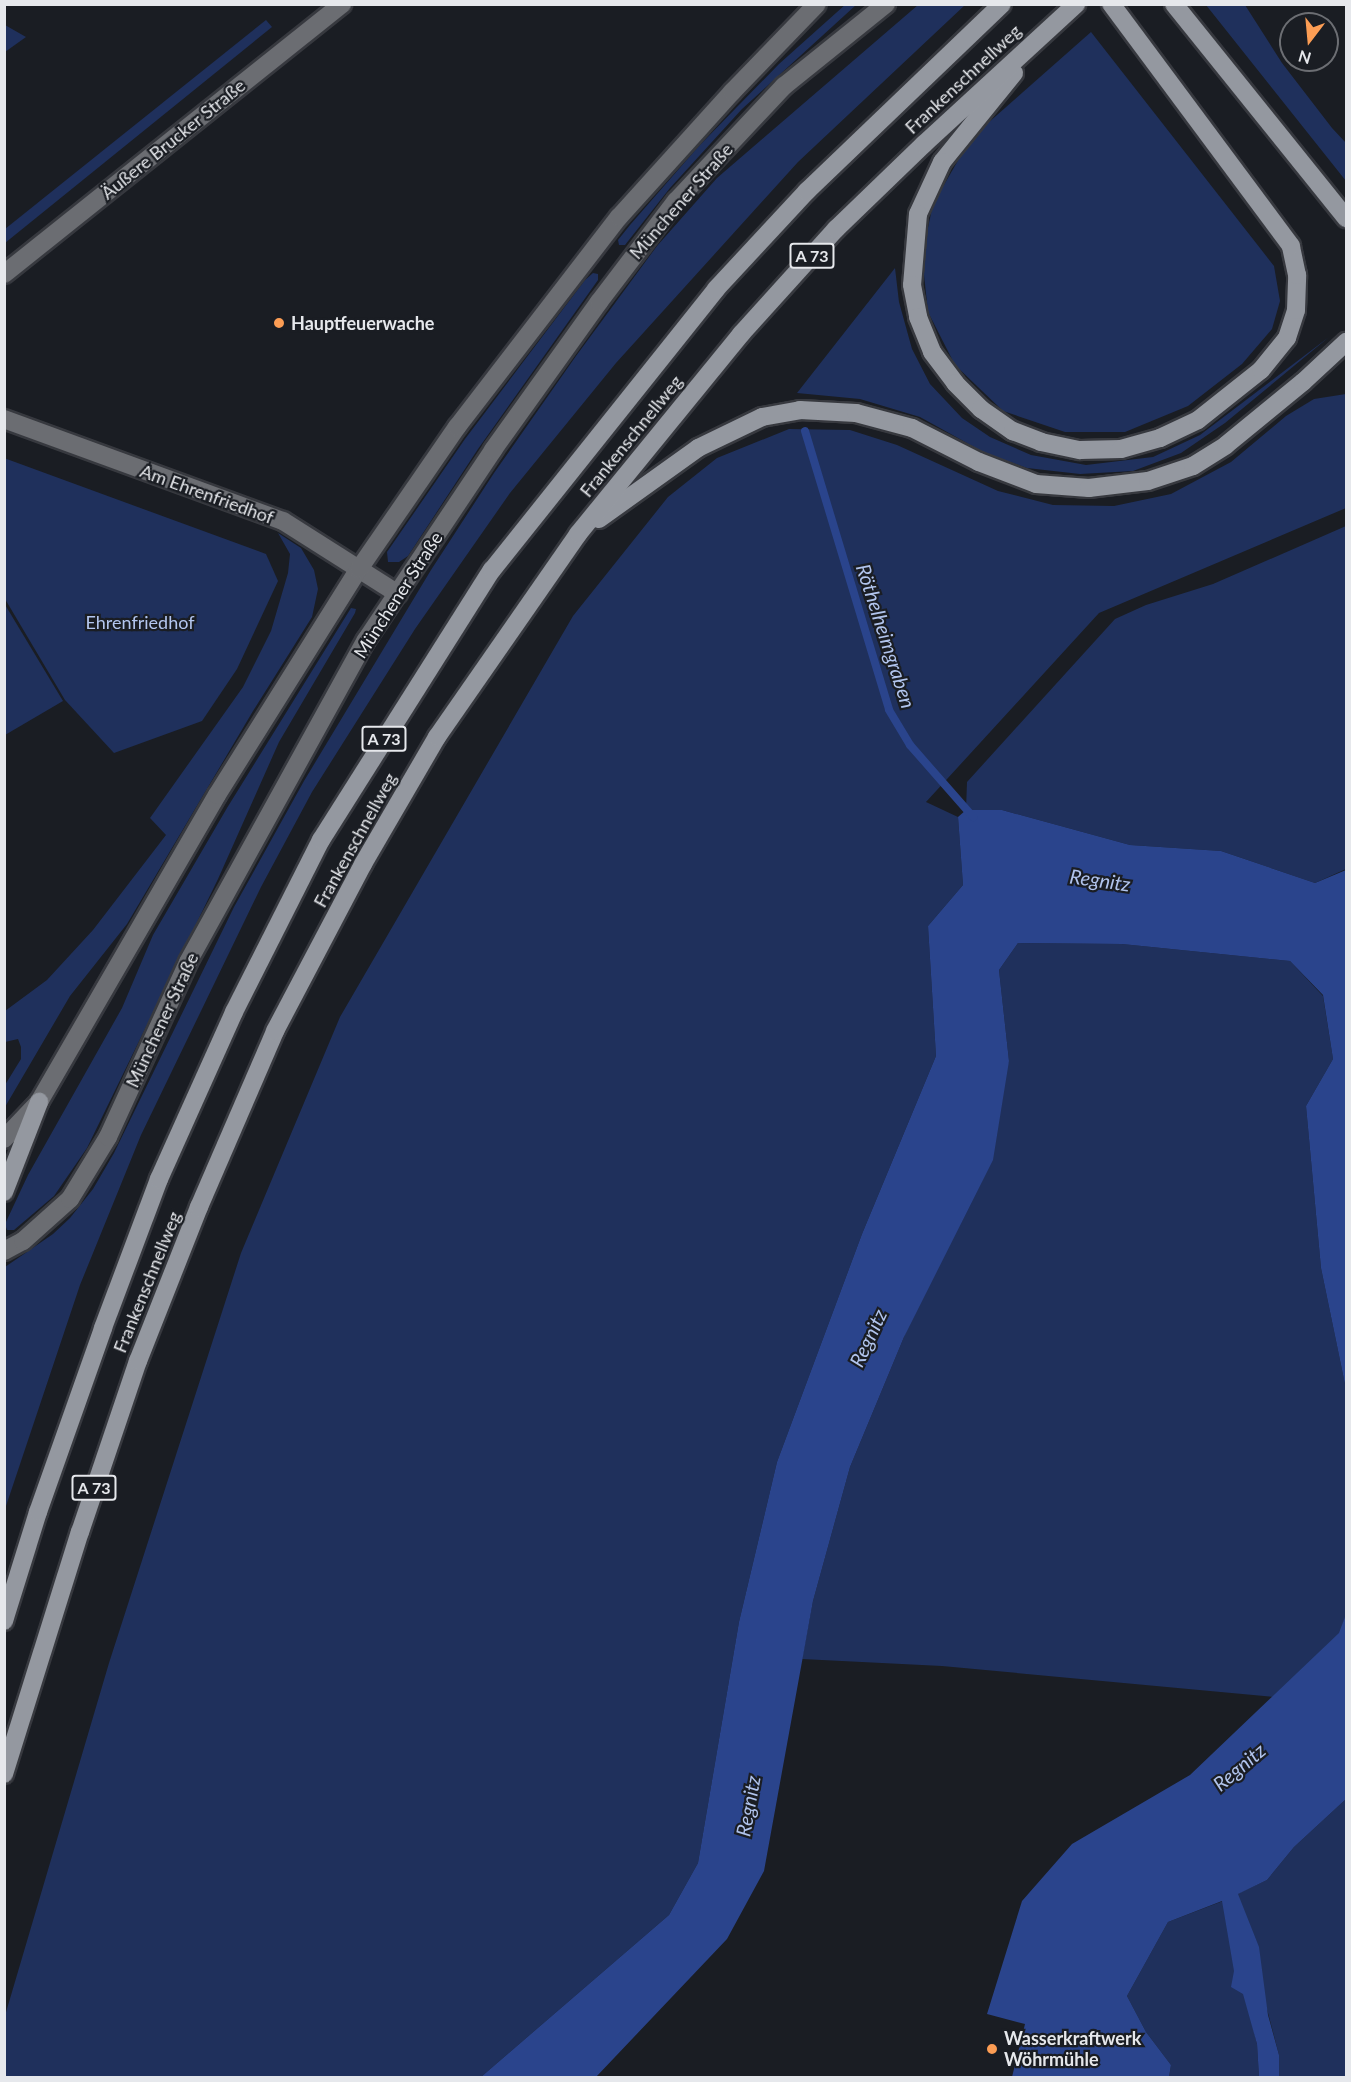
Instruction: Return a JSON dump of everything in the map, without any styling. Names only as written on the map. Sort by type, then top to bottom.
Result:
[{"type":"highway","name":"Frankenschnellweg","points":[[4,1621],[50,1479],[159,1179],[234,1012],[321,840],[492,570],[709,298],[807,191],[1002,4]]},
{"type":"highway","points":[[1076,5],[1016,72],[942,162],[918,214],[912,285],[918,317],[932,352],[955,383],[981,409],[1013,431],[1041,442],[1080,450],[1121,449],[1160,438],[1198,420],[1261,370],[1287,338],[1296,310],[1297,275],[1291,246],[1111,4]]},
{"type":"highway","points":[[1173,4],[1347,218]]},
{"type":"highway","name":"Frankenschnellweg","points":[[4,1774],[80,1532],[138,1361],[275,1031],[363,864],[437,737],[578,534],[741,334],[836,229],[924,144],[1076,5]]},
{"type":"highway","points":[[578,534],[698,448],[762,417],[800,410],[856,413],[912,428],[979,462],[1036,484],[1089,488],[1148,481],[1193,466],[1226,445],[1303,382],[1347,342]]},
{"type":"highway","points":[[4,1192],[39,1102]]},
{"type":"main road","name":"Äußere Brucker Straße","points":[[4,274],[342,4]]},
{"type":"main road","name":"Münchener Straße","points":[[4,1139],[39,1102],[218,795],[359,569],[479,396],[586,257],[724,101],[817,4]]},
{"type":"main road","name":"Münchener Straße","points":[[4,1251],[22,1241],[70,1199],[108,1137],[189,962],[366,640],[493,450],[599,302],[676,201],[784,86],[886,4]]},
{"type":"main road","name":"Am Ehrenfriedhof","points":[[4,419],[284,521],[398,594]]},
{"type":"green space","points":[[846,4],[856,5],[742,109],[670,188],[625,245],[619,245],[618,240],[630,225],[698,147],[779,64]]},
{"type":"green space","points":[[918,5],[965,5],[798,162],[616,363],[510,493],[415,629],[312,792],[261,887],[141,1135],[80,1285],[5,1509],[5,1267],[53,1234],[70,1218],[93,1189],[114,1153],[234,907],[304,781],[431,570],[494,473],[576,356],[657,246],[717,178]]},
{"type":"green space","points":[[1206,5],[1245,5],[1279,58],[1279,72],[1289,72],[1346,143],[1346,181]]},
{"type":"green space","points":[[266,20],[272,27],[5,243],[5,229]]},
{"type":"green space","points":[[5,25],[26,37],[5,52]]},
{"type":"green space","points":[[1091,32],[1274,266],[1280,301],[1272,329],[1242,364],[1188,406],[1125,432],[1065,432],[1003,411],[955,365],[928,312],[922,256],[933,204],[960,157],[988,123]]},
{"type":"green space","points":[[895,268],[899,302],[912,349],[930,384],[962,418],[990,437],[1031,455],[1086,465],[1153,457],[1200,435],[1329,337],[1225,423],[1181,453],[1133,471],[1080,474],[1027,468],[985,453],[920,417],[860,399],[797,393]]},
{"type":"green space","points":[[593,273],[598,274],[598,280],[478,449],[408,556],[399,562],[388,562],[387,552],[465,439],[585,280]]},
{"type":"green space","points":[[1346,394],[1346,508],[1099,613],[926,802],[958,817],[963,885],[928,926],[936,1056],[862,1234],[777,1462],[739,1622],[698,1863],[669,1915],[481,2077],[5,2077],[4,2019],[109,1663],[241,1253],[340,1017],[573,616],[668,497],[717,458],[789,429],[850,430],[897,445],[998,491],[1053,505],[1114,506],[1171,494],[1231,462],[1286,416],[1314,399]]},
{"type":"green space","name":"Ehrenfriedhof","points":[[4,458],[266,554],[278,581],[237,669],[202,721],[114,753],[65,700],[5,599]]},
{"type":"green space","points":[[1346,526],[1346,869],[1315,883],[1221,851],[1130,845],[1002,810],[966,810],[967,782],[1115,619],[1146,605],[1213,584]]},
{"type":"green space","points":[[278,533],[301,548],[314,570],[318,589],[312,617],[253,711],[127,924],[70,996],[5,1107],[5,1085],[21,1059],[21,1047],[18,1039],[5,1042],[5,1011],[47,980],[93,930],[166,835],[150,818],[243,687],[271,631],[288,573],[290,554]]},
{"type":"green space","points":[[4,603],[63,701],[5,735],[4,735]]},
{"type":"green space","points":[[351,608],[356,609],[355,613],[279,742],[218,879],[87,1148],[54,1196],[14,1230],[7,1230],[5,1224],[28,1175],[122,1008],[153,935],[227,808]]},
{"type":"green space","points":[[1018,943],[1122,944],[1290,961],[1323,996],[1333,1059],[1306,1106],[1321,1268],[1346,1389],[1346,1614],[1340,1633],[1274,1697],[942,1666],[802,1659],[813,1601],[850,1467],[904,1337],[1009,1061],[999,970]]},
{"type":"green space","points":[[1346,1799],[1346,2077],[1279,2077],[1279,2055],[1237,1894],[1267,1880],[1294,1847]]},
{"type":"green space","points":[[1223,1901],[1257,2044],[1259,2077],[1169,2077],[1171,2065],[1146,2032],[1127,1996],[1168,1922]]},
{"type":"water","name":"Regnitz","points":[[966,810],[1002,810],[1130,845],[1221,851],[1315,883],[1346,870],[1346,1389],[1321,1268],[1306,1106],[1333,1059],[1323,995],[1290,961],[1122,944],[1018,943],[999,970],[1009,1061],[993,1160],[904,1337],[850,1467],[813,1601],[764,1871],[727,1939],[596,2077],[481,2077],[669,1915],[698,1863],[739,1622],[777,1462],[862,1234],[936,1056],[928,926],[963,885],[958,817]]},
{"type":"water","name":"Regnitz","points":[[1346,1614],[1346,1799],[1294,1847],[1267,1880],[1238,1894],[1259,1947],[1268,2015],[1279,2055],[1279,2077],[1259,2077],[1257,2044],[1243,1994],[1231,1987],[1234,1971],[1222,1901],[1168,1922],[1127,1996],[1146,2032],[1171,2065],[1169,2077],[1012,2077],[1025,2024],[987,2014],[1022,1901],[1072,1844],[1190,1775],[1339,1633]]},
{"type":"waterway","name":"Röthelheimgraben","points":[[805,431],[889,710],[910,745],[973,817]]},
{"type":"place","name":"Hauptfeuerwache","points":[[279,323]]},
{"type":"place","name":"Wasserkraftwerk Wöhrmühle","points":[[992,2049]]}]
